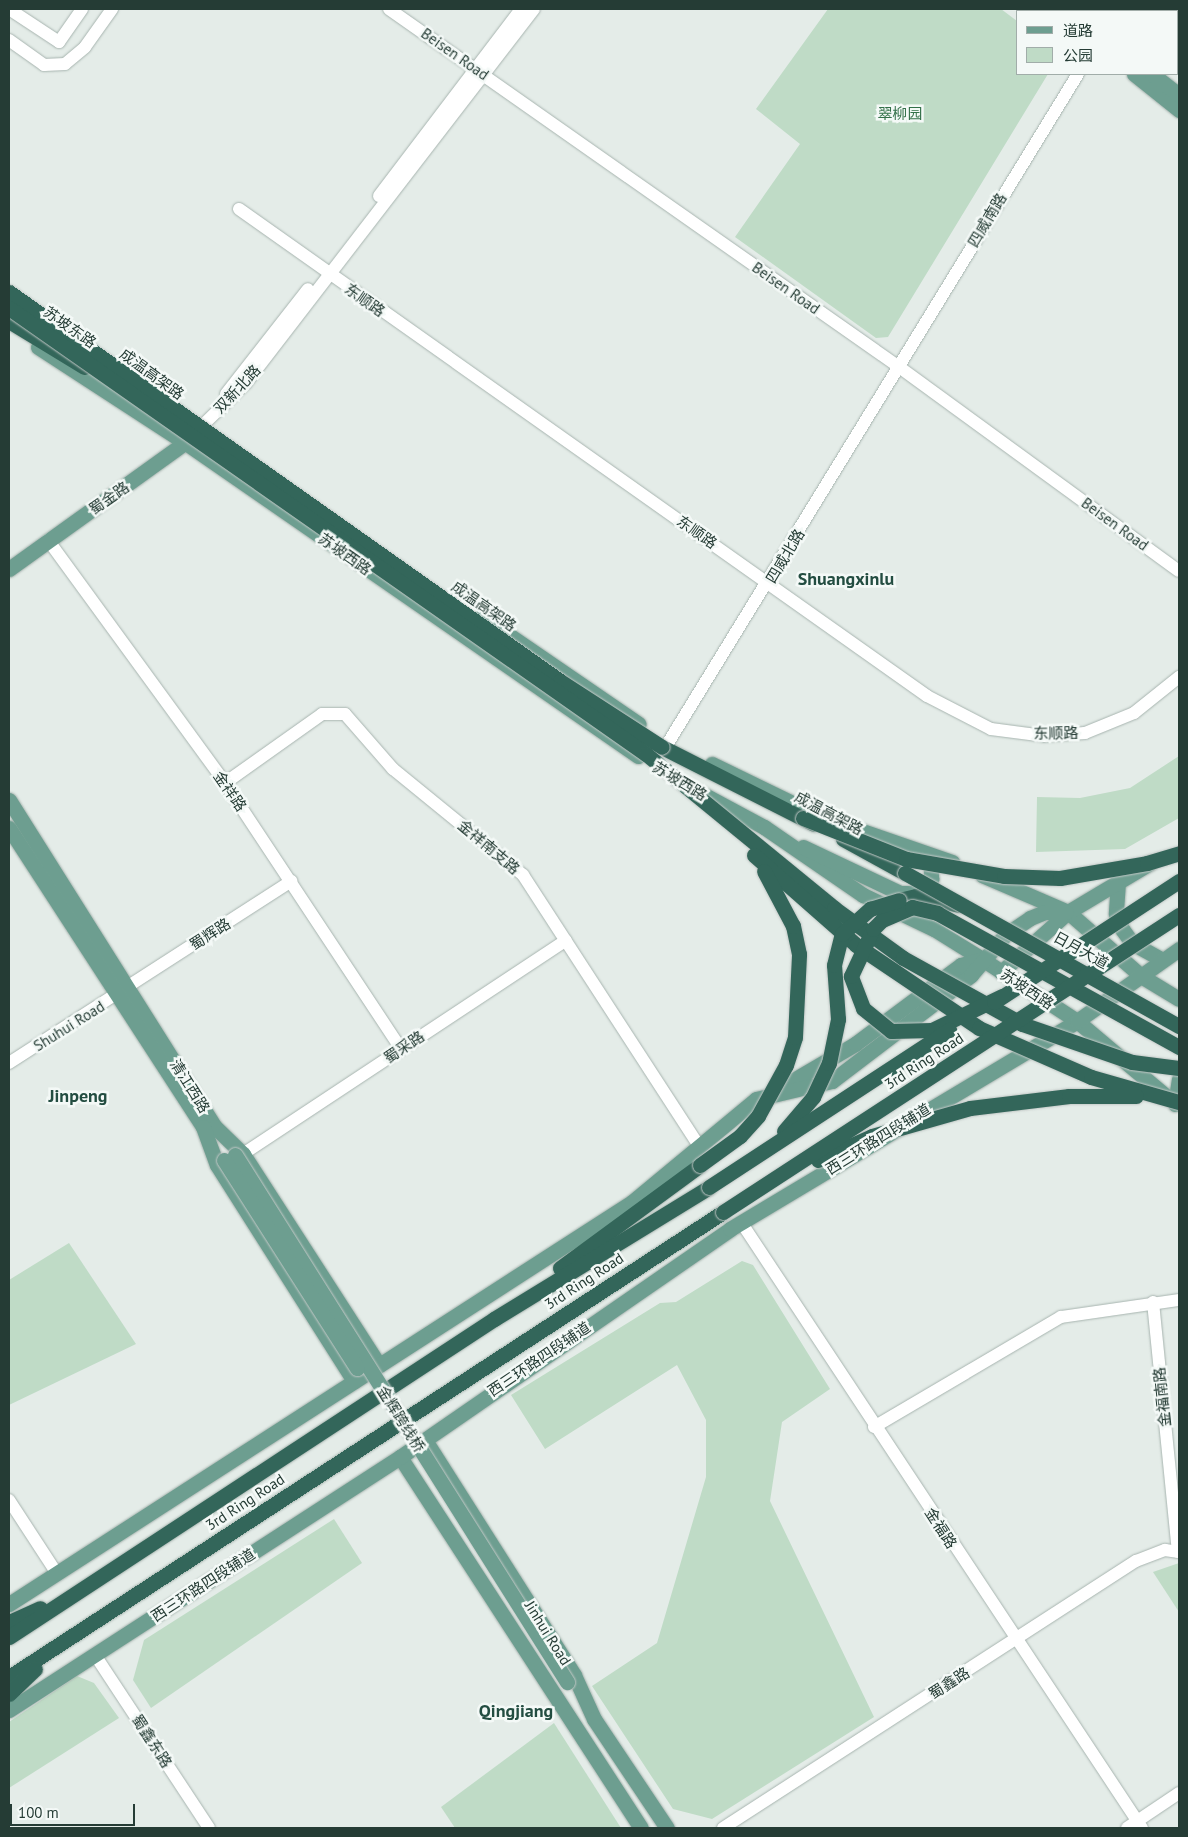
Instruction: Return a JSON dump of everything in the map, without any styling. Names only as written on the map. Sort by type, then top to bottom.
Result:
[{"type":"highway","points":[[9,280],[98,344],[150,394]]},
{"type":"highway","name":"成温高架路","points":[[9,292],[150,394],[568,686],[662,747],[803,818],[966,906]]},
{"type":"highway","name":"成温高架路","points":[[9,308],[394,581],[646,754],[708,807]]},
{"type":"highway","points":[[9,320],[118,386]]},
{"type":"highway","points":[[708,807],[752,853],[856,945],[979,1028],[1074,1070],[1178,1104]]},
{"type":"highway","points":[[708,807],[841,914],[964,996],[1070,1042],[1132,1062],[1179,1068]]},
{"type":"highway","points":[[803,818],[906,859],[1004,876],[1060,878],[1147,863],[1179,852]]},
{"type":"highway","points":[[494,1319],[740,1136],[758,1116],[786,1065],[795,1037],[800,963],[793,926],[752,853]]},
{"type":"highway","name":"3rd Ring Road","points":[[9,1637],[494,1319],[709,1187],[772,1144],[1179,881]]},
{"type":"highway","points":[[772,1144],[813,1097],[829,1063],[838,1019],[834,965],[842,934],[870,909],[916,896],[966,906]]},
{"type":"highway","name":"日月大道","points":[[966,906],[1179,1026]]},
{"type":"highway","points":[[1002,996],[932,1030],[891,1031],[863,1008],[851,976],[873,929],[882,920],[912,907],[937,913],[1179,1047]]},
{"type":"highway","name":"3rd Ring Road","points":[[9,1678],[1177,917]]},
{"type":"highway","points":[[1153,1010],[1179,1019]]},
{"type":"highway","points":[[778,1177],[872,1136],[970,1108],[1069,1096],[1151,1096]]},
{"type":"highway","points":[[9,1622],[91,1584]]},
{"type":"highway","points":[[9,1694],[62,1643]]},
{"type":"main road","points":[[1135,75],[1179,110]]},
{"type":"main road","points":[[1153,75],[1179,96]]},
{"type":"main road","name":"苏坡东路","points":[[9,284],[206,422]]},
{"type":"main road","points":[[9,328],[186,443]]},
{"type":"main road","name":"蜀金路","points":[[9,570],[48,540],[186,443],[206,422]]},
{"type":"main road","name":"苏坡西路","points":[[206,422],[408,567],[668,743],[818,816],[922,853],[1068,912],[1141,976],[1179,999]]},
{"type":"main road","name":"苏坡西路","points":[[186,443],[608,738],[764,827],[863,895],[934,929],[1077,1021],[1178,1104]]},
{"type":"main road","name":"清江西路","points":[[9,800],[122,992]]},
{"type":"main road","points":[[764,827],[900,893],[912,893],[931,879],[931,867],[922,853]]},
{"type":"main road","name":"清江西路","points":[[9,828],[122,992],[209,1127],[218,1165],[354,1381]]},
{"type":"main road","points":[[1001,972],[1068,912],[1179,846]]},
{"type":"main road","points":[[1118,882],[1116,914],[1122,929],[1132,943],[1163,960]]},
{"type":"main road","points":[[9,1604],[632,1202],[765,1096],[832,1081],[963,981],[982,959],[1030,918],[1045,912],[1068,912]]},
{"type":"main road","name":"西三环路四段辅道","points":[[9,1710],[400,1457],[744,1225],[950,1094],[1077,1021],[1179,949]]},
{"type":"main road","points":[[1178,1104],[1179,1079]]},
{"type":"main road","points":[[209,1127],[234,1156],[379,1365]]},
{"type":"main road","name":"金辉跨线桥","points":[[234,1156],[561,1681]]},
{"type":"main road","name":"Jinhui Road","points":[[425,1440],[574,1675],[594,1719],[667,1828]]},
{"type":"main road","name":"Jinhui Road","points":[[400,1457],[576,1724],[641,1828]]},
{"type":"main road","points":[[561,1681],[594,1719]]},
{"type":"main road","points":[[561,1681],[576,1724]]},
{"type":"street","points":[[9,9],[59,42],[82,9]]},
{"type":"street","points":[[9,40],[44,65],[66,64],[85,47],[112,9]]},
{"type":"street","name":"Beisen Road","points":[[389,9],[899,367],[1179,571]]},
{"type":"street","points":[[480,72],[521,9]]},
{"type":"street","points":[[480,72],[534,9]]},
{"type":"street","name":"双新北路","points":[[206,422],[326,273],[480,72]]},
{"type":"street","name":"四威南路","points":[[899,367],[1077,75]]},
{"type":"street","name":"东顺路","points":[[239,209],[326,273],[770,582],[927,696],[991,729],[1044,736],[1085,733],[1134,713],[1179,677]]},
{"type":"street","name":"四威北路","points":[[668,743],[770,582],[899,367]]},
{"type":"street","name":"金祥路","points":[[48,540],[225,783],[401,1049]]},
{"type":"street","name":"金祥南支路","points":[[225,783],[322,714],[345,714],[393,769],[515,865],[566,940],[700,1148]]},
{"type":"street","name":"蜀辉路","points":[[122,992],[291,881]]},
{"type":"street","name":"蜀采路","points":[[234,1156],[566,940]]},
{"type":"street","name":"Shuhui Road","points":[[9,1063],[122,992]]},
{"type":"street","name":"金福路","points":[[744,1225],[1135,1826]]},
{"type":"street","points":[[874,1427],[1062,1317],[1152,1302],[1179,1300]]},
{"type":"street","name":"金福南路","points":[[1152,1302],[1179,1552]]},
{"type":"street","points":[[9,1500],[56,1572]]},
{"type":"street","name":"蜀鑫路","points":[[723,1828],[1136,1561],[1165,1550],[1179,1552]]},
{"type":"street","name":"蜀鑫东路","points":[[95,1654],[208,1828]]},
{"type":"street","points":[[1135,1826],[1179,1793]]},
{"type":"green space","name":"翠柳园","points":[[828,9],[1001,9],[1016,20],[1016,75],[1047,75],[888,337],[876,338],[735,237],[800,144],[756,109]]},
{"type":"green space","points":[[1179,756],[1179,818],[1125,849],[1036,852],[1037,797],[1080,798],[1130,788]]},
{"type":"green space","points":[[69,1243],[136,1344],[9,1405],[9,1280]]},
{"type":"green space","points":[[742,1261],[753,1265],[830,1389],[782,1422],[770,1501],[874,1717],[712,1819],[673,1809],[592,1686],[657,1643],[706,1477],[706,1420],[677,1365],[545,1449],[511,1395],[660,1303],[676,1302]]},
{"type":"green space","points":[[334,1519],[362,1563],[151,1708],[133,1680],[144,1640]]},
{"type":"green space","points":[[1179,1563],[1179,1612],[1153,1572]]},
{"type":"green space","points":[[77,1676],[94,1683],[119,1718],[9,1788],[9,1722]]},
{"type":"green space","points":[[554,1723],[621,1828],[455,1828],[441,1807]]},
{"type":"district","name":"Shuangxinlu","points":[[846,579]]},
{"type":"district","name":"Jinpeng","points":[[78,1096]]},
{"type":"district","name":"Qingjiang","points":[[516,1711]]}]
